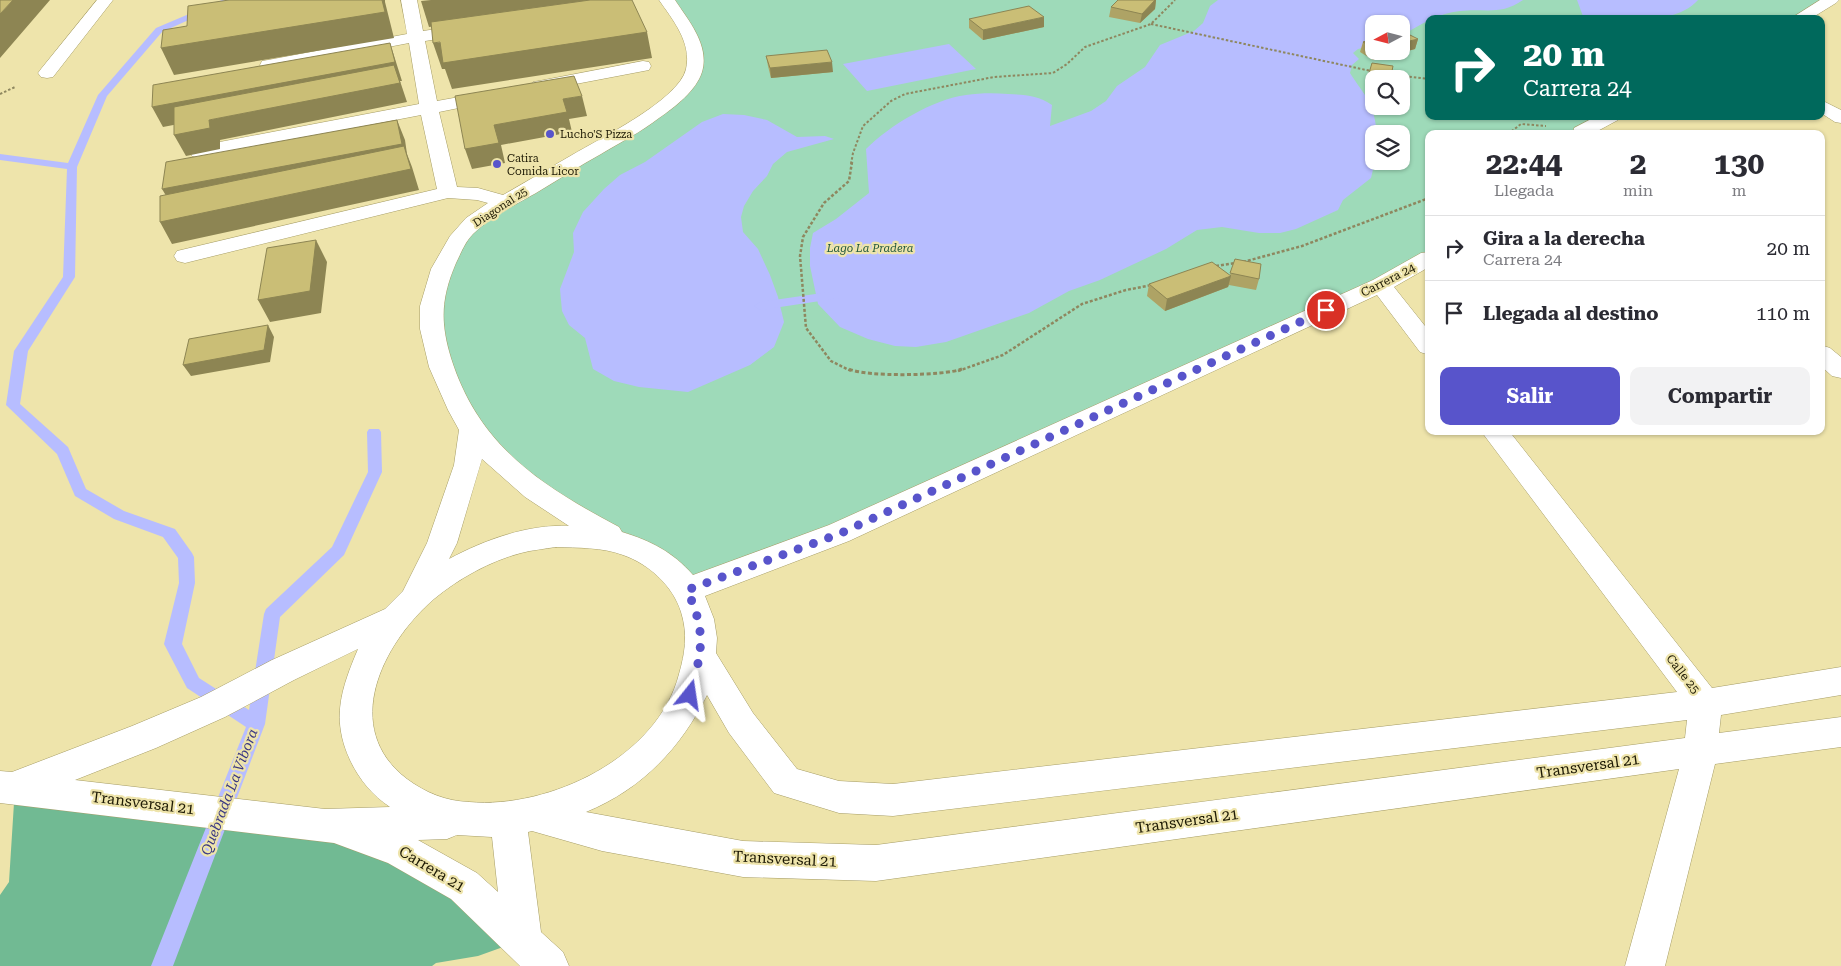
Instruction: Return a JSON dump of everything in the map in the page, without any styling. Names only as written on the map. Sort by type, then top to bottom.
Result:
[{"type":"street","points":[[47,73],[106,0]]},
{"type":"street","points":[[409,0],[448,192]]},
{"type":"street","name":"Diagonal 25","points":[[626,544],[567,512],[529,486],[497,459],[467,420],[439,360],[430,314],[437,284],[445,262],[465,229],[506,202],[655,114],[694,73],[696,56],[693,42],[667,0]]},
{"type":"street","points":[[1805,15],[1831,0]]},
{"type":"street","points":[[250,69],[416,37],[485,26]]},
{"type":"street","points":[[526,89],[643,66]]},
{"type":"street","points":[[199,152],[507,93]]},
{"type":"street","points":[[1825,108],[1841,118]]},
{"type":"street","points":[[1586,130],[1604,120]]},
{"type":"street","points":[[185,256],[448,192],[478,194],[506,202]]},
{"type":"street","name":"Carrera 24","points":[[687,590],[839,534],[1381,285],[1425,260]]},
{"type":"street","points":[[1381,285],[1425,342]]},
{"type":"street","points":[[1825,356],[1841,370]]},
{"type":"street","points":[[404,609],[446,574],[482,555],[519,542],[556,536],[593,537],[626,544],[664,563],[687,590],[696,610],[701,632],[701,656],[690,695],[666,733],[630,769],[585,797],[508,818],[434,813],[397,794],[370,766],[357,730],[357,693],[370,655],[404,609],[442,543],[468,465],[467,420]]},
{"type":"street","name":"Calle 25","points":[[1497,435],[1705,702],[1701,751],[1645,966]]},
{"type":"street","name":"Transversal 21","points":[[7,787],[153,733],[212,707],[404,609]]},
{"type":"street","points":[[701,656],[741,722],[786,782],[839,797],[893,800],[1705,702],[1841,681]]},
{"type":"street","name":"Transversal 21","points":[[7,787],[320,825],[508,818],[743,859],[876,863],[1841,732]]},
{"type":"street","name":"Carrera 21","points":[[508,818],[536,953]]},
{"type":"street","name":"Carrera 21","points":[[320,825],[397,848],[464,886],[536,953]]},
{"type":"path","points":[[1154,284],[1126,290],[1082,304],[1003,355],[954,372],[920,375],[852,370],[831,361],[806,328],[800,256],[803,237],[824,203],[849,181],[853,153],[864,126],[891,101],[905,94],[985,78],[1053,73],[1067,64],[1085,47],[1151,24],[1175,0]]},
{"type":"path","points":[[1151,24],[1367,70]]},
{"type":"path","points":[[1410,77],[1425,79]]},
{"type":"path","points":[[1212,267],[1257,259],[1302,246],[1425,200]]},
{"type":"green space","name":"Lago La Pradera","points":[[667,0],[1831,0],[1805,15],[1425,15],[1425,120],[1605,120],[1589,130],[1425,130],[1425,260],[687,590],[497,459],[439,360],[437,284],[465,229],[678,93],[695,56]]},
{"type":"green space","points":[[15,787],[325,826],[523,940],[478,956],[436,963],[432,966],[0,966],[0,895],[9,882]]},
{"type":"water","points":[[1218,0],[1523,0],[1500,10],[1469,10],[1442,15],[1425,15],[1425,22],[1410,31],[1410,15],[1365,15],[1365,47],[1353,53],[1359,59],[1352,65],[1350,73],[1365,96],[1365,115],[1374,115],[1376,123],[1376,125],[1365,125],[1365,170],[1373,170],[1371,178],[1343,200],[1338,210],[1296,229],[1280,233],[1259,233],[1222,227],[1197,230],[1166,249],[1100,280],[1069,291],[1029,313],[946,342],[916,347],[895,346],[868,339],[840,327],[818,304],[810,266],[810,248],[813,233],[836,219],[869,193],[866,149],[887,131],[912,115],[940,102],[971,94],[992,93],[1031,96],[1042,99],[1052,105],[1050,126],[1091,111],[1106,101],[1117,86],[1145,67],[1160,45],[1194,31],[1203,23],[1210,6]]},
{"type":"water","points":[[1577,0],[1698,0],[1688,9],[1671,15],[1583,15]]},
{"type":"water","points":[[949,44],[976,69],[867,91],[843,64]]},
{"type":"water","points":[[723,114],[744,115],[767,120],[797,137],[825,136],[834,139],[787,152],[773,164],[767,176],[753,191],[744,206],[741,217],[743,232],[758,249],[770,275],[784,322],[774,347],[750,365],[688,392],[639,387],[614,381],[593,369],[585,338],[569,325],[562,311],[560,289],[574,252],[573,233],[583,212],[620,175],[645,162],[702,122]]},
{"type":"building","points":[[0,0],[13,0],[0,14]]},
{"type":"building","points":[[229,0],[382,0],[385,12],[161,48],[163,30],[187,26],[188,6]]},
{"type":"building","points":[[590,0],[632,0],[647,32],[443,63],[440,42],[433,43],[431,22]]},
{"type":"building","points":[[1118,0],[1155,0],[1142,14],[1111,7]]},
{"type":"building","points":[[1029,6],[1044,17],[983,30],[969,19]]},
{"type":"building","points":[[1410,35],[1418,39],[1410,41]]},
{"type":"building","points":[[390,43],[395,62],[152,107],[153,85]]},
{"type":"building","points":[[827,50],[832,62],[770,68],[766,56]]},
{"type":"building","points":[[1372,63],[1393,66],[1392,70],[1370,70]]},
{"type":"building","points":[[394,65],[400,83],[209,120],[210,128],[174,135],[174,107]]},
{"type":"building","points":[[574,76],[582,96],[563,99],[567,112],[494,125],[499,143],[465,149],[455,96]]},
{"type":"building","points":[[397,120],[402,144],[162,189],[166,162]]},
{"type":"building","points":[[404,146],[411,169],[160,222],[160,196]]},
{"type":"building","points":[[316,240],[310,291],[258,300],[267,248]]},
{"type":"building","points":[[1235,259],[1261,264],[1259,279],[1230,273]]},
{"type":"building","points":[[1212,262],[1231,276],[1167,299],[1149,284]]},
{"type":"building","points":[[268,325],[264,350],[183,365],[189,339]]},
{"type":"waterway","points":[[72,167],[103,95],[159,30],[229,0]]},
{"type":"waterway","name":"Quebrada La Vibora","points":[[0,157],[72,167]]},
{"type":"waterway","name":"Quebrada La Vibora","points":[[72,167],[69,277],[21,351],[13,405],[63,451],[80,492],[119,515],[169,533],[186,557],[187,583],[173,644],[193,683],[256,724]]},
{"type":"waterway","points":[[760,306],[836,295]]},
{"type":"waterway","points":[[256,724],[272,614],[338,551],[375,472],[374,432]]},
{"type":"waterway","name":"Quebrada La Vibora","points":[[162,966],[256,724]]},
{"type":"place","name":"Lucho'S Pizza","points":[[550,134]]},
{"type":"place","name":"Catira Comida Licor","points":[[497,164]]},
{"type":"route","points":[[690,695],[701,656],[701,632],[696,610],[687,590],[839,534],[1326,310]]}]
